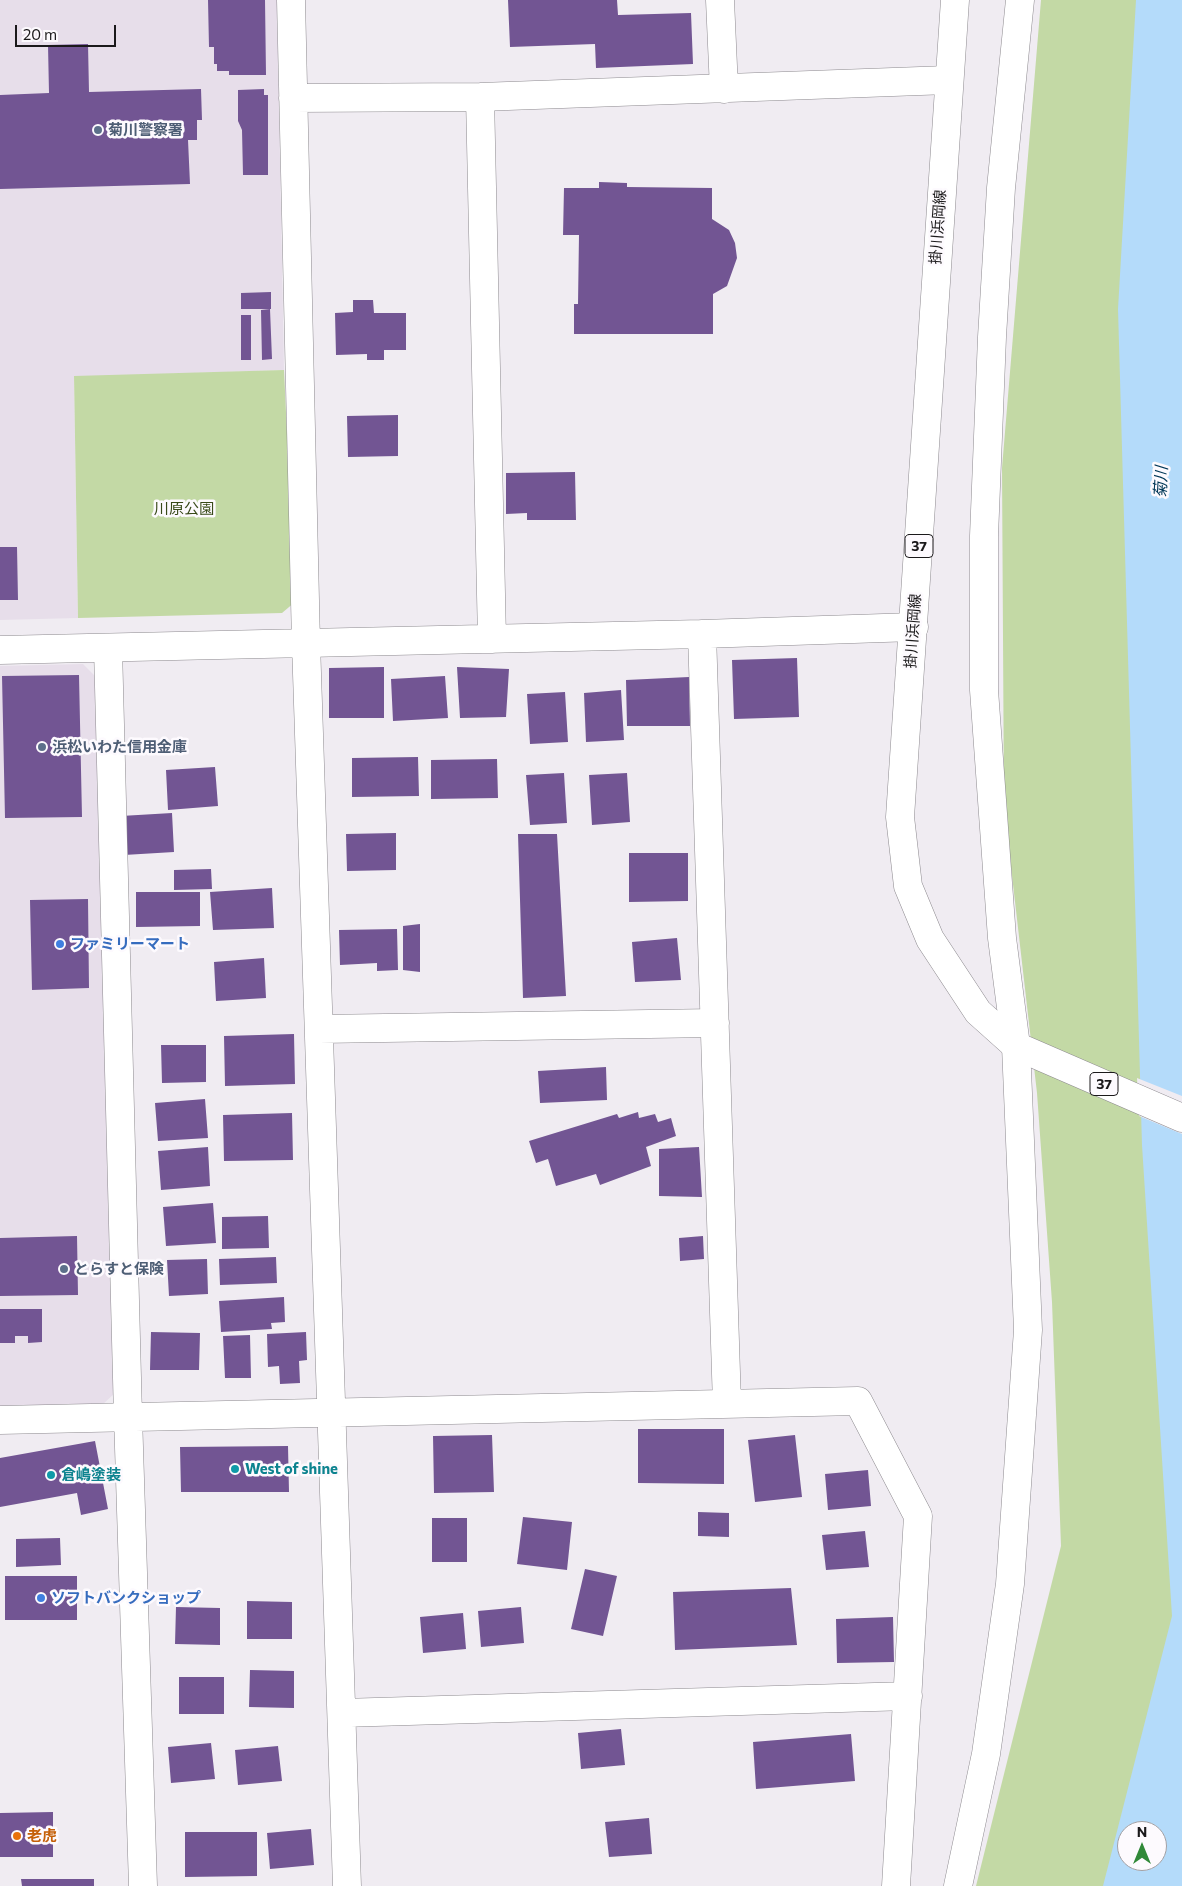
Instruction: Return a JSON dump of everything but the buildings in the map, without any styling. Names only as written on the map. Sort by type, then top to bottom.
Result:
[{"type":"street","points":[[291,0],[306,643],[347,1886]]},
{"type":"street","points":[[720,0],[724,89]]},
{"type":"street","name":"掛川浜岡線","points":[[954,0],[900,817],[908,886],[930,939],[978,1012],[1022,1048],[1182,1118]]},
{"type":"street","points":[[958,1886],[986,1754],[1010,1584],[1028,1330],[1022,1048],[1002,938],[984,690],[984,556],[992,337],[1001,188],[1020,0]]},
{"type":"street","points":[[293,98],[480,97],[948,80]]},
{"type":"street","points":[[480,97],[492,639]]},
{"type":"street","points":[[0,650],[702,634],[914,627]]},
{"type":"street","points":[[702,634],[727,1404]]},
{"type":"street","points":[[108,648],[128,1416],[143,1886]]},
{"type":"street","points":[[319,1029],[715,1023]]},
{"type":"street","points":[[0,1420],[858,1401],[918,1516],[896,1886]]},
{"type":"street","points":[[342,1713],[908,1696]]},
{"type":"shaded area","points":[[0,0],[277,0],[284,370],[74,377],[78,618],[0,620]]},
{"type":"shaded area","points":[[83,664],[95,676],[115,1393],[102,1405],[0,1407],[0,666]]},
{"type":"green space","points":[[1041,0],[1182,0],[1182,1886],[976,1886],[1061,1546],[1052,1302],[1037,1093],[1004,806],[1002,468]]},
{"type":"green space","name":"川原公園","points":[[284,370],[295,602],[282,613],[78,618],[74,376]]},
{"type":"water","name":"菊川","points":[[1136,0],[1182,0],[1182,1886],[1103,1886],[1117,1831],[1117,1871],[1167,1871],[1167,1821],[1120,1821],[1172,1616],[1142,1145],[1118,309]]},
{"type":"pier","points":[[1137,1078],[1182,1096],[1182,1134],[1139,1116]]},
{"type":"place","name":"菊川警察署","points":[[98,130]]},
{"type":"place","name":"浜松いわた信用金庫","points":[[42,747]]},
{"type":"place","name":"ファミリーマート","points":[[60,944]]},
{"type":"place","name":"とらすと保険","points":[[64,1269]]},
{"type":"place","name":"West of shine","points":[[235,1469]]},
{"type":"place","name":"倉嶋塗装","points":[[51,1475]]},
{"type":"place","name":"ソフトバンクショップ","points":[[41,1598]]},
{"type":"place","name":"老虎","points":[[17,1836]]}]
